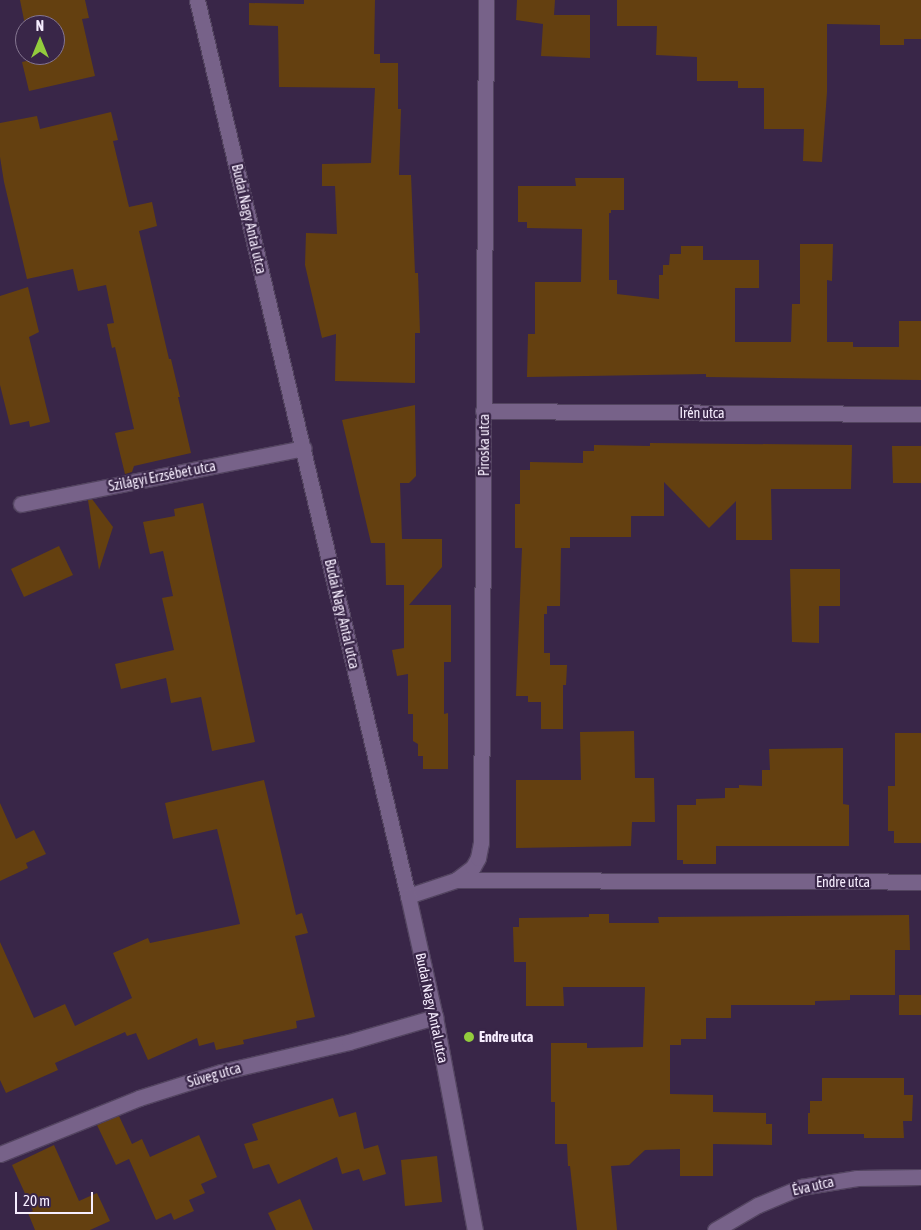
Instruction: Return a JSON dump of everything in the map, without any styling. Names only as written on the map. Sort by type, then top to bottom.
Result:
[{"type":"street","name":"Budai Nagy Antal utca","points":[[197,0],[408,896],[435,1017],[475,1230]]},
{"type":"street","name":"Piroska utca","points":[[456,880],[473,868],[478,858],[481,842],[486,0]]},
{"type":"street","name":"Irén utca","points":[[484,411],[921,414]]},
{"type":"street","name":"Szilágyi Erzsébet utca","points":[[21,504],[303,448]]},
{"type":"street","name":"Endre utca","points":[[408,896],[456,880],[921,882]]},
{"type":"street","name":"Süveg utca","points":[[0,1154],[139,1098],[221,1072],[349,1042],[435,1017]]},
{"type":"street","name":"Éva utca","points":[[715,1230],[758,1205],[801,1187],[857,1178],[921,1177]]},
{"type":"building","points":[[20,0],[85,0],[89,18],[82,19],[95,76],[29,91],[23,65],[65,65],[65,15],[23,15]]},
{"type":"building","points":[[304,0],[375,0],[374,54],[380,54],[380,63],[398,63],[398,109],[401,109],[399,175],[411,175],[415,273],[418,273],[420,333],[415,333],[415,383],[335,381],[336,334],[322,338],[305,265],[306,233],[337,234],[335,186],[322,186],[322,164],[371,163],[375,88],[279,87],[278,26],[249,25],[249,3],[304,4]]},
{"type":"building","points":[[517,0],[555,0],[554,15],[590,15],[590,58],[541,56],[543,24],[516,20]]},
{"type":"building","points":[[617,0],[921,0],[921,39],[904,39],[904,45],[880,45],[880,25],[827,24],[827,92],[822,162],[803,161],[804,129],[764,129],[764,88],[738,88],[738,81],[697,81],[697,57],[656,55],[657,26],[617,26]]},
{"type":"building","points":[[111,112],[118,140],[113,141],[129,207],[152,202],[157,226],[139,231],[169,359],[171,359],[180,397],[178,397],[191,453],[134,466],[132,472],[125,474],[115,433],[134,429],[115,347],[112,348],[107,324],[114,323],[106,285],[78,291],[73,269],[27,279],[0,157],[0,123],[37,116],[40,129]]},
{"type":"building","points":[[575,178],[624,178],[624,210],[611,210],[611,213],[609,213],[609,280],[617,280],[617,294],[659,299],[659,275],[663,275],[663,265],[669,265],[670,254],[681,254],[681,246],[703,246],[703,260],[759,260],[759,288],[735,288],[735,342],[791,342],[792,304],[800,304],[800,244],[833,244],[832,281],[827,280],[827,342],[853,342],[853,347],[899,347],[899,321],[921,321],[921,380],[706,377],[706,374],[527,377],[528,334],[535,334],[535,282],[581,282],[582,229],[527,228],[527,222],[518,222],[518,186],[576,186]]},
{"type":"building","points":[[28,287],[39,332],[29,337],[50,422],[30,427],[29,421],[10,425],[0,385],[0,296]]},
{"type":"building","points":[[415,405],[416,476],[409,483],[400,483],[402,539],[442,539],[442,567],[409,605],[451,605],[451,662],[444,662],[444,714],[448,713],[448,769],[423,769],[423,756],[418,756],[418,744],[413,741],[413,714],[408,714],[408,674],[397,676],[392,650],[404,648],[404,585],[386,585],[385,543],[371,543],[342,420]]},
{"type":"building","points":[[650,443],[852,445],[851,489],[771,489],[772,540],[736,540],[736,501],[709,528],[664,482],[664,516],[631,516],[631,537],[570,537],[570,548],[561,548],[560,606],[547,606],[547,614],[544,614],[544,653],[550,653],[550,665],[567,665],[566,685],[563,685],[563,729],[541,729],[541,702],[528,702],[528,696],[516,696],[522,548],[515,548],[515,504],[520,504],[520,470],[530,470],[530,462],[583,463],[583,451],[594,451],[594,445],[650,446]]},
{"type":"building","points":[[892,446],[921,446],[921,483],[893,483]]},
{"type":"building","points":[[92,499],[113,527],[99,570],[88,500]]},
{"type":"building","points":[[203,503],[255,742],[212,751],[201,697],[171,703],[166,678],[121,689],[115,664],[174,650],[162,598],[173,596],[163,551],[150,554],[143,522],[175,516],[174,509]]},
{"type":"building","points":[[59,546],[73,575],[24,597],[11,569]]},
{"type":"building","points":[[790,569],[840,569],[840,606],[819,606],[819,643],[792,642]]},
{"type":"building","points":[[634,731],[635,778],[654,778],[655,822],[632,822],[631,846],[516,848],[516,780],[581,780],[580,732]]},
{"type":"building","points":[[895,733],[921,733],[921,843],[894,843],[894,831],[888,831],[888,786],[895,786]]},
{"type":"building","points":[[843,748],[843,804],[849,805],[849,846],[716,846],[716,864],[683,864],[683,860],[677,860],[677,805],[696,805],[696,799],[725,798],[725,788],[739,788],[739,785],[762,786],[762,770],[770,770],[769,749]]},
{"type":"building","points":[[264,780],[296,915],[302,913],[308,933],[295,936],[315,1017],[296,1021],[297,1028],[243,1040],[244,1044],[216,1050],[214,1042],[199,1046],[197,1038],[148,1060],[136,1033],[127,1036],[125,1032],[55,1063],[58,1070],[6,1093],[0,1080],[0,942],[34,1018],[65,1004],[75,1026],[132,998],[113,953],[148,938],[150,943],[240,924],[217,829],[173,839],[165,803]]},
{"type":"building","points":[[0,803],[16,839],[34,830],[46,854],[26,863],[28,868],[0,881]]},
{"type":"building","points":[[589,914],[609,914],[609,923],[659,923],[658,917],[909,915],[910,950],[895,950],[895,995],[850,995],[850,1000],[815,1001],[815,1005],[731,1005],[731,1018],[706,1018],[706,1039],[681,1039],[681,1045],[670,1045],[670,1094],[713,1095],[713,1112],[766,1113],[766,1124],[772,1124],[772,1145],[713,1144],[713,1176],[680,1176],[680,1149],[645,1150],[629,1165],[611,1166],[617,1230],[577,1230],[570,1166],[568,1166],[567,1144],[555,1144],[555,1102],[551,1102],[551,1043],[587,1043],[587,1048],[643,1047],[645,987],[563,987],[564,1006],[526,1006],[526,962],[514,962],[513,927],[519,927],[519,918],[589,917]]},
{"type":"building","points":[[899,995],[921,995],[921,1015],[899,1015]]},
{"type":"building","points":[[822,1078],[904,1078],[904,1095],[913,1095],[912,1121],[903,1121],[904,1138],[864,1138],[864,1134],[808,1134],[810,1101],[822,1101]]},
{"type":"building","points":[[333,1098],[339,1117],[356,1112],[364,1149],[378,1145],[386,1174],[363,1181],[359,1169],[342,1174],[337,1157],[278,1184],[269,1164],[253,1169],[244,1144],[258,1140],[252,1124]]},
{"type":"building","points":[[119,1116],[132,1144],[142,1139],[150,1157],[199,1135],[217,1177],[201,1184],[205,1193],[189,1200],[194,1211],[174,1220],[171,1213],[156,1220],[129,1159],[116,1165],[97,1125]]},
{"type":"building","points":[[54,1145],[79,1201],[97,1193],[110,1221],[90,1230],[35,1230],[28,1213],[33,1211],[12,1165]]},
{"type":"building","points":[[437,1156],[442,1202],[405,1206],[401,1160]]},
{"type":"building","points":[[300,1199],[313,1230],[276,1230],[268,1213]]},
{"type":"place","name":"Endre utca","points":[[469,1037]]}]
